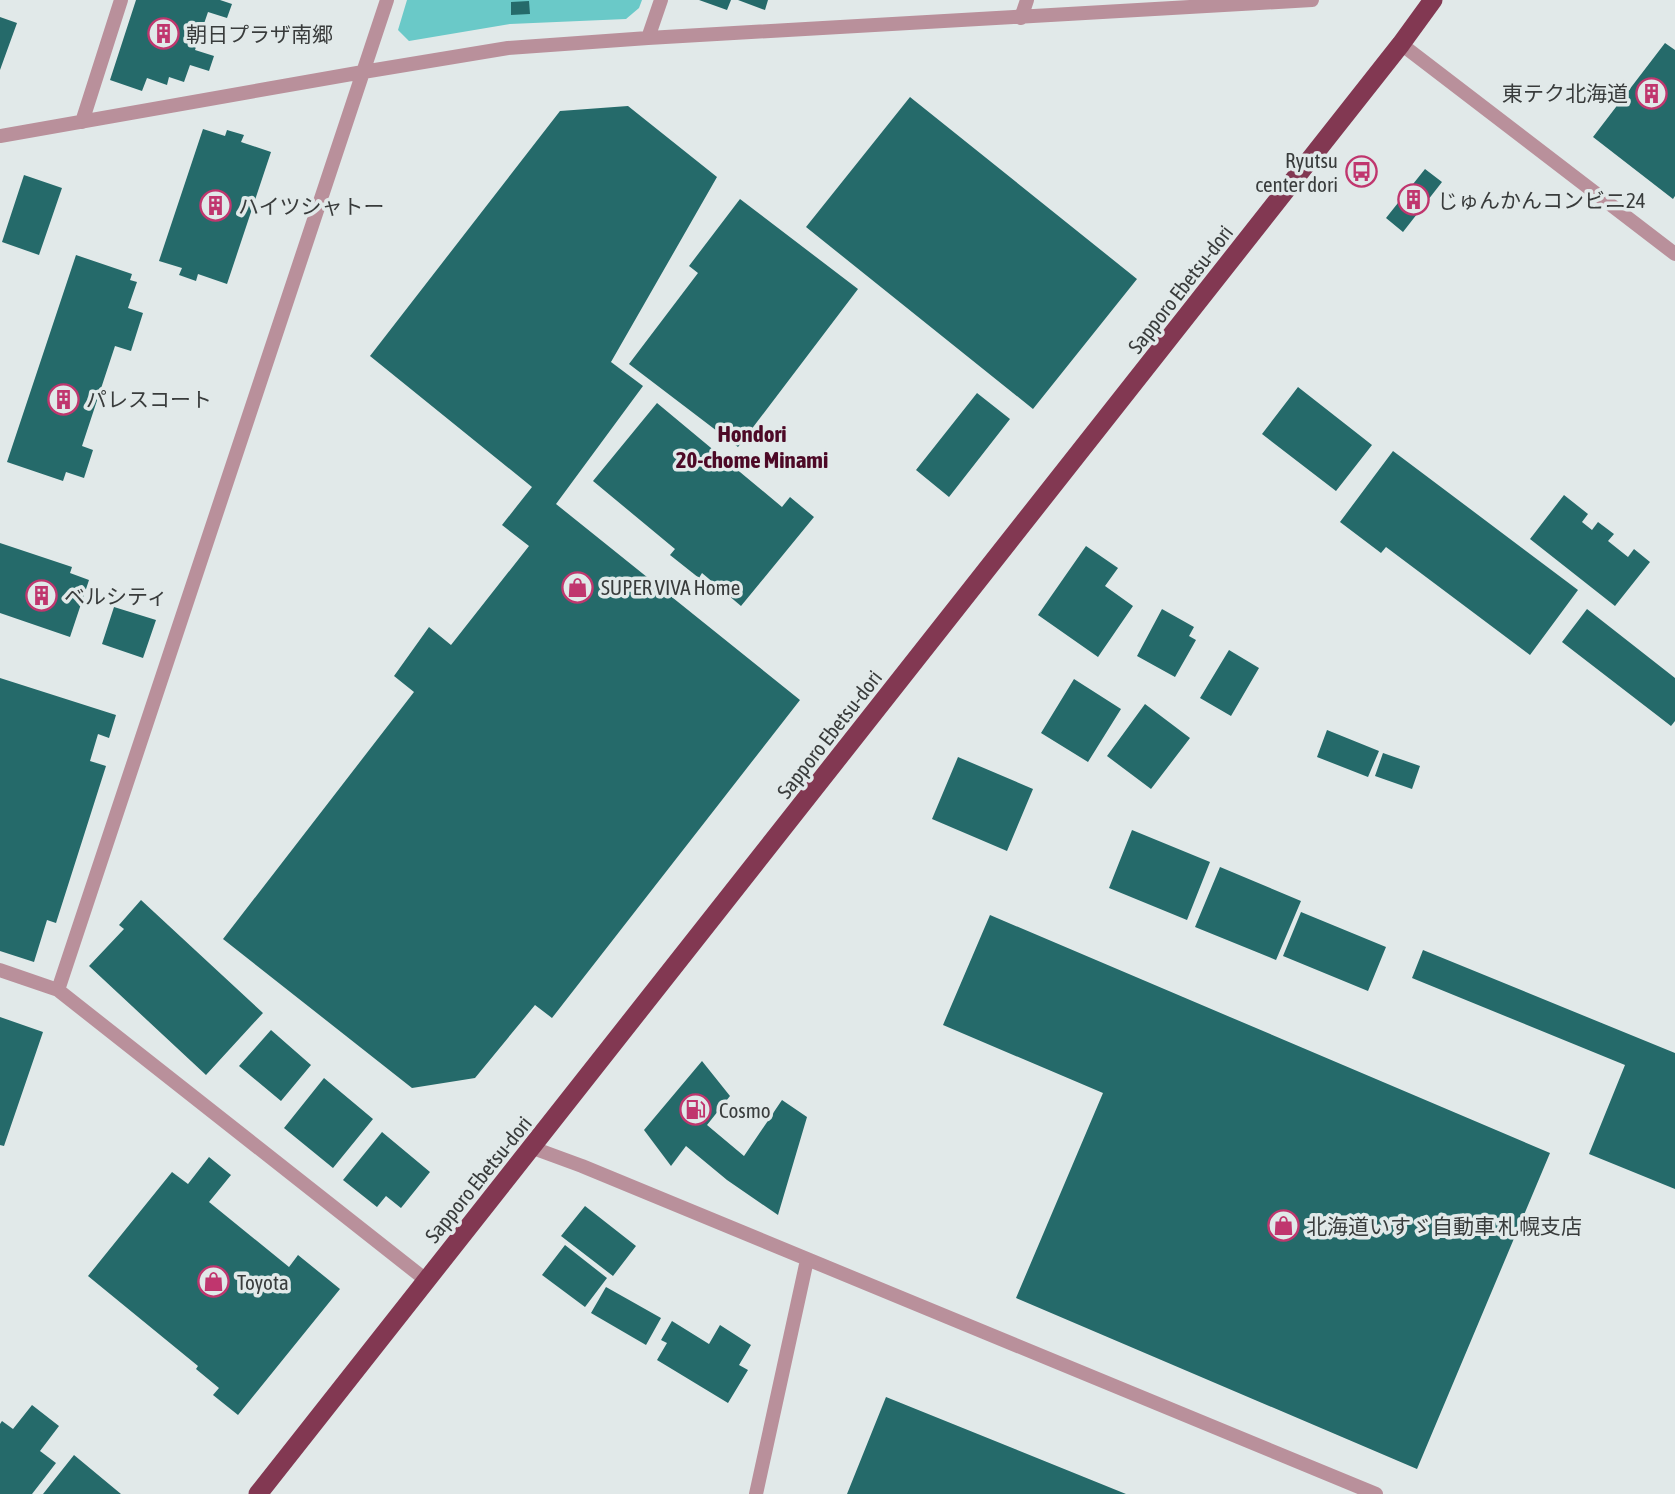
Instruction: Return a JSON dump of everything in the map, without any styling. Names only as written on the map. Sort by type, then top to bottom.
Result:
[{"type":"highway","name":"Sapporo Ebetsu-dori","points":[[258,1494],[1402,44],[1433,0]]},
{"type":"street","points":[[82,122],[121,0]]},
{"type":"street","points":[[58,990],[387,0]]},
{"type":"street","points":[[648,38],[661,0]]},
{"type":"street","points":[[1021,18],[1027,0]]},
{"type":"street","points":[[0,136],[508,48],[1312,0]]},
{"type":"street","points":[[1402,44],[1675,254]]},
{"type":"street","points":[[0,970],[58,990],[426,1280]]},
{"type":"street","points":[[533,1148],[1376,1494]]},
{"type":"street","points":[[756,1494],[807,1260]]},
{"type":"shaded area","points":[[407,0],[642,0],[639,8],[626,19],[510,24],[409,41],[398,30]]},
{"type":"building","name":"朝日プラザ南郷","points":[[136,0],[220,0],[232,4],[227,18],[208,12],[195,50],[214,56],[209,71],[190,65],[184,82],[169,77],[167,85],[147,78],[142,91],[110,80]]},
{"type":"building","points":[[699,0],[731,0],[727,10]]},
{"type":"building","points":[[738,0],[768,0],[765,10]]},
{"type":"building","points":[[529,1],[530,14],[511,15],[511,2]]},
{"type":"building","points":[[0,17],[17,23],[0,70]]},
{"type":"building","name":"東テク北海道","points":[[1665,43],[1675,50],[1673,199],[1593,137]]},
{"type":"building","points":[[910,97],[1137,279],[1033,409],[806,227]]},
{"type":"building","name":"SUPER VIVA Home","points":[[628,106],[717,177],[611,362],[643,386],[556,504],[800,700],[552,1018],[535,1005],[475,1078],[412,1088],[223,939],[414,692],[394,676],[429,627],[451,645],[529,546],[502,525],[532,487],[370,356],[560,111]]},
{"type":"building","name":"ハイツシャトー","points":[[203,129],[225,136],[227,130],[244,135],[241,142],[271,152],[227,284],[198,274],[196,281],[179,275],[182,268],[159,261]]},
{"type":"building","name":"じゅんかんコンビニ24","points":[[1425,169],[1442,182],[1403,232],[1386,218]]},
{"type":"building","points":[[24,175],[62,188],[39,255],[2,242]]},
{"type":"building","points":[[740,199],[858,289],[738,447],[629,364],[698,273],[689,266]]},
{"type":"building","name":"パレスコート","points":[[76,255],[132,274],[130,280],[137,282],[128,308],[143,313],[131,351],[115,346],[82,446],[93,450],[84,478],[66,472],[63,481],[7,462]]},
{"type":"building","points":[[1298,387],[1372,445],[1336,491],[1262,434]]},
{"type":"building","points":[[977,393],[1010,419],[949,497],[916,470]]},
{"type":"building","points":[[657,403],[782,507],[790,497],[814,517],[741,606],[702,573],[699,578],[670,555],[675,549],[593,481]]},
{"type":"building","points":[[1393,451],[1578,590],[1530,655],[1386,547],[1381,553],[1340,522]]},
{"type":"building","points":[[1564,495],[1588,514],[1582,522],[1592,530],[1598,522],[1614,534],[1608,541],[1628,557],[1634,549],[1650,562],[1615,606],[1530,539]]},
{"type":"building","name":"ベルシティ","points":[[0,543],[72,567],[70,573],[89,580],[70,637],[0,613]]},
{"type":"building","points":[[1086,546],[1118,568],[1105,586],[1133,606],[1098,657],[1038,615]]},
{"type":"building","points":[[114,607],[156,620],[143,658],[102,644]]},
{"type":"building","points":[[1162,609],[1194,627],[1189,636],[1196,640],[1175,677],[1137,656]]},
{"type":"building","points":[[1587,609],[1675,678],[1675,721],[1671,726],[1562,642]]},
{"type":"building","points":[[1229,650],[1259,668],[1231,716],[1200,698]]},
{"type":"building","points":[[0,678],[116,715],[109,738],[98,734],[90,761],[106,766],[56,923],[47,920],[34,962],[0,951]]},
{"type":"building","points":[[1074,679],[1121,709],[1088,762],[1041,733]]},
{"type":"building","points":[[1145,704],[1190,738],[1151,789],[1107,756]]},
{"type":"building","points":[[1327,730],[1379,751],[1368,777],[1317,757]]},
{"type":"building","points":[[1383,753],[1420,766],[1412,789],[1375,776]]},
{"type":"building","points":[[958,757],[1033,789],[1007,851],[932,819]]},
{"type":"building","points":[[1132,830],[1210,862],[1187,920],[1109,888]]},
{"type":"building","points":[[1220,867],[1301,901],[1276,960],[1195,927]]},
{"type":"building","points":[[141,900],[263,1013],[206,1075],[89,966],[124,929],[119,925]]},
{"type":"building","points":[[1301,912],[1386,947],[1368,991],[1283,956]]},
{"type":"building","name":"北海道いすゞ自動車 札幌支店","points":[[990,915],[1550,1153],[1417,1469],[1016,1298],[1103,1093],[943,1025]]},
{"type":"building","points":[[1423,950],[1675,1053],[1675,1189],[1589,1154],[1625,1065],[1412,978]]},
{"type":"building","points":[[0,1017],[43,1032],[4,1146],[0,1145]]},
{"type":"building","points":[[271,1030],[311,1065],[281,1101],[239,1066]]},
{"type":"building","points":[[702,1061],[730,1096],[707,1125],[744,1156],[782,1100],[807,1117],[778,1215],[727,1180],[686,1146],[671,1166],[644,1130]]},
{"type":"building","points":[[324,1078],[373,1119],[333,1168],[284,1128]]},
{"type":"building","points":[[382,1132],[430,1172],[401,1208],[386,1196],[377,1207],[343,1180]]},
{"type":"building","name":"Toyota","points":[[209,1157],[231,1175],[209,1202],[289,1267],[298,1255],[340,1289],[238,1415],[213,1395],[219,1388],[196,1369],[198,1366],[88,1276],[172,1172],[188,1184]]},
{"type":"building","points":[[585,1206],[636,1246],[613,1276],[561,1236]]},
{"type":"building","points":[[565,1245],[607,1278],[585,1307],[542,1275]]},
{"type":"building","points":[[606,1287],[661,1318],[646,1345],[591,1313]]},
{"type":"building","points":[[672,1321],[709,1344],[720,1325],[751,1345],[739,1365],[748,1370],[728,1403],[657,1360],[667,1343],[661,1340]]},
{"type":"building","points":[[886,1397],[1126,1494],[847,1494]]},
{"type":"building","points":[[32,1405],[59,1426],[40,1451],[56,1463],[32,1494],[0,1494],[0,1424],[2,1421],[13,1429]]},
{"type":"building","points":[[74,1455],[121,1494],[43,1494]]},
{"type":"place","name":"朝日プラザ南郷","points":[[163,34]]},
{"type":"place","name":"東テク北海道","points":[[1651,93]]},
{"type":"place","name":"Ryutsu center dori","points":[[1361,172]]},
{"type":"place","name":"じゅんかんコンビニ24","points":[[1414,200]]},
{"type":"place","name":"ハイツシャトー","points":[[215,206]]},
{"type":"place","name":"パレスコート","points":[[63,399]]},
{"type":"place","name":"SUPER VIVA Home","points":[[578,587]]},
{"type":"place","name":"ベルシティ","points":[[41,596]]},
{"type":"place","name":"Cosmo","points":[[696,1110]]},
{"type":"place","name":"北海道いすゞ自動車 札幌支店","points":[[1283,1226]]},
{"type":"place","name":"Toyota","points":[[214,1282]]},
{"type":"district","name":"Hondori 20-chome Minami","points":[[752,447]]}]
